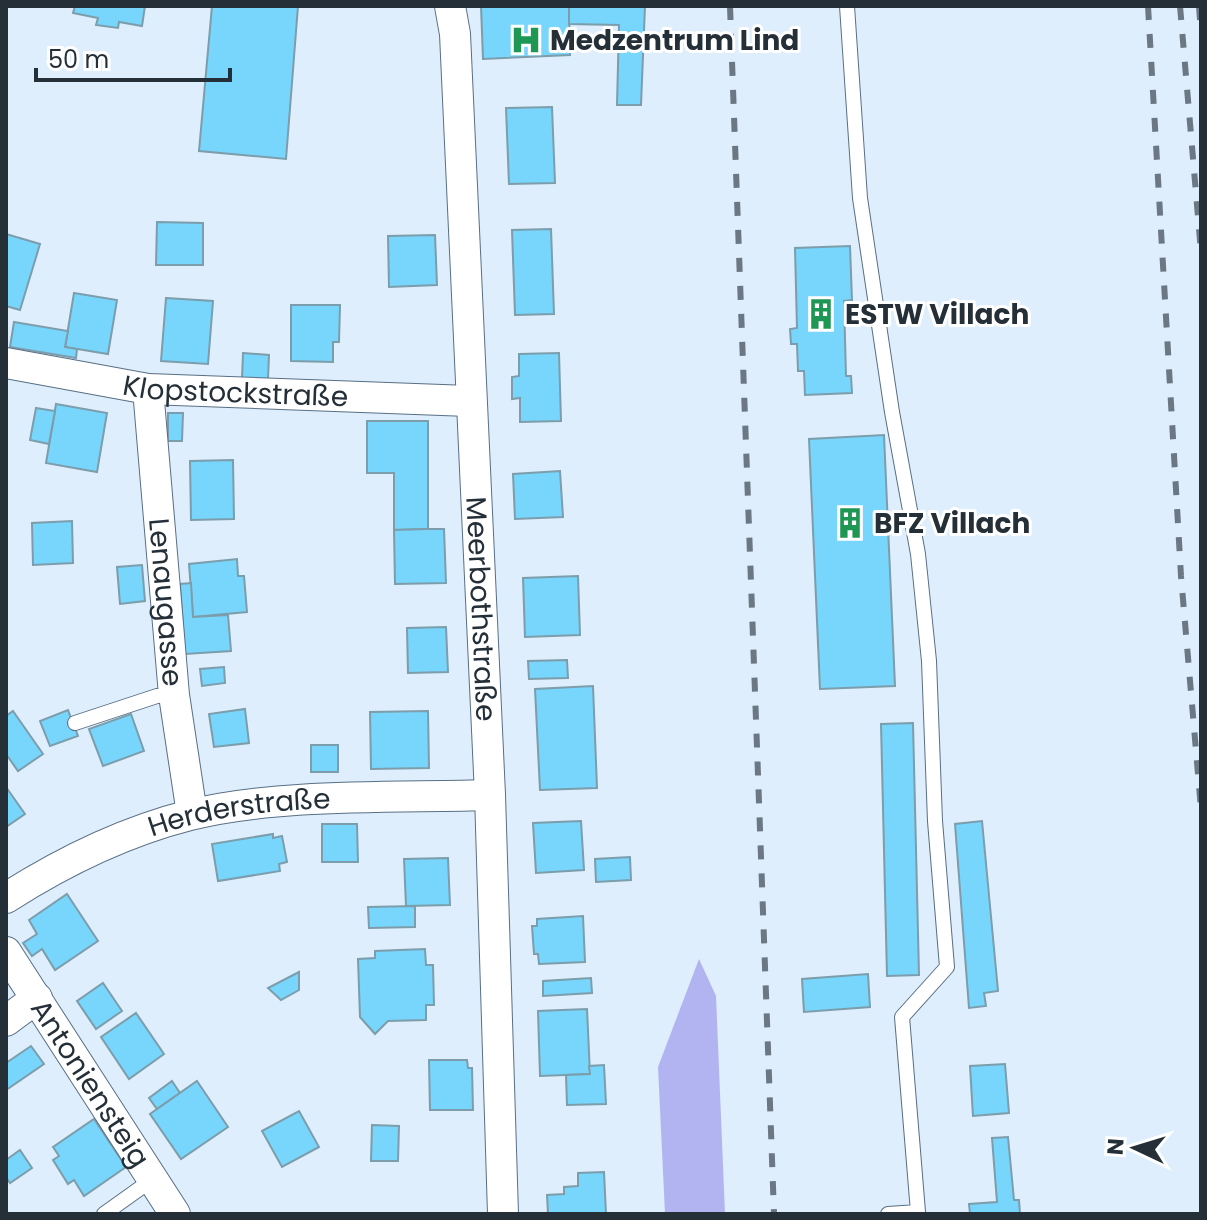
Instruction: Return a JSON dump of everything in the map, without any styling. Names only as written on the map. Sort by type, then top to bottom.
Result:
[{"type":"street","name":"Meerbothstraße","points":[[450,6],[455,34],[469,401],[490,795],[503,1214]]},
{"type":"street","name":"Klopstockstraße","points":[[6,363],[148,389],[289,397],[469,401]]},
{"type":"street","name":"Lenaugasse","points":[[148,389],[174,695],[192,814]]},
{"type":"street","name":"Herderstraße","points":[[6,898],[109,841],[192,814],[290,802],[490,795]]},
{"type":"street","name":"Antoniensteig","points":[[6,952],[175,1214]]},
{"type":"street","points":[[6,1021],[37,998]]},
{"type":"lane","points":[[847,6],[860,198],[892,412],[918,554],[929,661],[935,821],[947,967],[902,1017],[918,1212],[888,1214]]},
{"type":"lane","points":[[75,723],[157,696],[174,695]]},
{"type":"lane","points":[[104,1214],[153,1179]]},
{"type":"shaded area","points":[[699,959],[716,996],[725,1214],[665,1214],[658,1067]]},
{"type":"building","points":[[75,6],[145,6],[142,26],[119,22],[118,28],[96,25],[98,18],[73,13]]},
{"type":"building","points":[[212,6],[298,6],[286,159],[199,151]]},
{"type":"building","name":"Medzentrum Lind","points":[[481,6],[569,6],[570,55],[483,59]]},
{"type":"building","points":[[569,6],[645,6],[641,105],[617,105],[619,25],[569,24]]},
{"type":"building","points":[[552,107],[555,183],[509,184],[506,108]]},
{"type":"building","points":[[157,222],[203,223],[203,265],[156,265]]},
{"type":"building","points":[[551,229],[554,314],[515,315],[512,230]]},
{"type":"building","points":[[6,234],[40,244],[20,310],[6,306]]},
{"type":"building","points":[[435,235],[437,285],[389,287],[388,236]]},
{"type":"building","name":"ESTW Villach","points":[[850,246],[852,300],[844,301],[846,376],[851,376],[852,393],[805,395],[804,371],[798,371],[797,344],[791,344],[790,329],[797,328],[795,248]]},
{"type":"building","points":[[74,293],[117,300],[108,354],[65,347]]},
{"type":"building","points":[[166,298],[213,301],[208,364],[161,361]]},
{"type":"building","points":[[291,305],[340,305],[339,342],[333,342],[333,362],[291,361]]},
{"type":"building","points":[[14,322],[68,331],[65,347],[77,349],[76,358],[10,347]]},
{"type":"building","points":[[243,353],[269,355],[268,379],[242,378]]},
{"type":"building","points":[[559,353],[561,421],[520,422],[520,398],[512,399],[512,377],[519,376],[519,354]]},
{"type":"building","points":[[56,404],[107,413],[97,472],[46,463]]},
{"type":"building","points":[[36,408],[55,411],[49,444],[30,440]]},
{"type":"building","points":[[168,413],[183,413],[182,441],[168,441]]},
{"type":"building","points":[[367,421],[428,421],[428,529],[394,530],[394,473],[367,473]]},
{"type":"building","name":"BFZ Villach","points":[[884,435],[895,686],[820,689],[809,439]]},
{"type":"building","points":[[233,460],[234,519],[191,520],[190,461]]},
{"type":"building","points":[[560,471],[563,517],[515,519],[513,474]]},
{"type":"building","points":[[72,521],[73,563],[33,565],[32,523]]},
{"type":"building","points":[[444,529],[446,583],[395,584],[394,530]]},
{"type":"building","points":[[237,559],[238,576],[244,576],[247,612],[193,617],[189,564]]},
{"type":"building","points":[[142,565],[145,601],[120,604],[117,567]]},
{"type":"building","points":[[578,576],[580,635],[525,637],[523,578]]},
{"type":"building","points":[[191,583],[193,617],[228,615],[231,651],[185,654],[180,584]]},
{"type":"building","points":[[446,627],[448,672],[408,673],[407,628]]},
{"type":"building","points":[[567,660],[568,678],[529,679],[528,661]]},
{"type":"building","points":[[224,667],[225,683],[202,686],[200,669]]},
{"type":"building","points":[[593,686],[597,788],[540,790],[535,689]]},
{"type":"building","points":[[245,709],[249,743],[214,747],[209,714]]},
{"type":"building","points":[[68,710],[78,736],[50,746],[40,721]]},
{"type":"building","points":[[13,711],[43,754],[18,771],[6,754],[6,716]]},
{"type":"building","points":[[428,711],[429,768],[371,769],[370,712]]},
{"type":"building","points":[[131,714],[144,751],[103,766],[89,729]]},
{"type":"building","points":[[913,723],[919,975],[887,976],[881,724]]},
{"type":"building","points":[[311,745],[338,745],[338,772],[311,772]]},
{"type":"building","points":[[6,787],[25,814],[6,827]]},
{"type":"building","points":[[581,821],[584,870],[536,873],[533,823]]},
{"type":"building","points":[[982,821],[998,991],[984,993],[986,1006],[969,1008],[955,824]]},
{"type":"building","points":[[322,824],[357,824],[358,862],[322,862]]},
{"type":"building","points":[[273,834],[273,838],[282,836],[287,862],[279,864],[280,871],[218,881],[212,844]]},
{"type":"building","points":[[630,857],[631,880],[596,882],[595,859]]},
{"type":"building","points":[[448,858],[450,905],[406,906],[404,859]]},
{"type":"building","points":[[67,894],[98,941],[55,970],[42,949],[32,956],[23,943],[37,934],[29,920]]},
{"type":"building","points":[[415,906],[415,927],[369,928],[368,907]]},
{"type":"building","points":[[583,916],[585,962],[539,964],[538,954],[534,954],[532,926],[537,926],[537,919]]},
{"type":"building","points":[[425,949],[426,965],[433,965],[434,1005],[426,1005],[426,1020],[388,1021],[375,1034],[360,1017],[358,959],[375,958],[375,951]]},
{"type":"building","points":[[299,972],[299,990],[281,1000],[268,988]]},
{"type":"building","points":[[868,974],[870,1007],[804,1012],[802,979]]},
{"type":"building","points":[[591,978],[592,993],[543,996],[543,981]]},
{"type":"building","points":[[103,983],[122,1011],[96,1029],[77,1001]]},
{"type":"building","points":[[587,1009],[590,1074],[540,1076],[538,1011]]},
{"type":"building","points":[[136,1013],[164,1054],[129,1079],[101,1037]]},
{"type":"building","points":[[31,1046],[44,1064],[6,1090],[6,1063]]},
{"type":"building","points":[[429,1060],[467,1060],[468,1068],[472,1068],[473,1110],[430,1110]]},
{"type":"building","points":[[1005,1064],[1009,1113],[973,1116],[970,1066]]},
{"type":"building","points":[[604,1065],[606,1104],[567,1105],[566,1075],[590,1074],[589,1066]]},
{"type":"building","points":[[172,1081],[180,1093],[157,1109],[149,1098]]},
{"type":"building","points":[[197,1081],[228,1127],[181,1159],[150,1114]]},
{"type":"building","points":[[299,1111],[319,1147],[282,1167],[262,1131]]},
{"type":"building","points":[[94,1119],[126,1167],[84,1196],[74,1180],[68,1184],[53,1160],[59,1156],[53,1147]]},
{"type":"building","points":[[372,1125],[399,1126],[398,1161],[371,1161]]},
{"type":"building","points":[[1008,1137],[1014,1200],[1019,1200],[1020,1214],[970,1214],[969,1204],[997,1202],[992,1138]]},
{"type":"building","points":[[20,1150],[32,1168],[10,1183],[6,1177],[6,1160]]},
{"type":"building","points":[[604,1172],[606,1214],[548,1214],[547,1195],[564,1194],[564,1187],[578,1186],[578,1173]]},
{"type":"railway","points":[[730,6],[774,1214]]},
{"type":"railway","points":[[1148,6],[1181,576],[1201,809]]},
{"type":"railway","points":[[1180,6],[1201,252]]},
{"type":"railway","points":[[1199,6],[1201,33]]},
{"type":"place","name":"Medzentrum Lind","points":[[526,40]]},
{"type":"place","name":"ESTW Villach","points":[[821,314]]},
{"type":"place","name":"BFZ Villach","points":[[850,523]]}]
